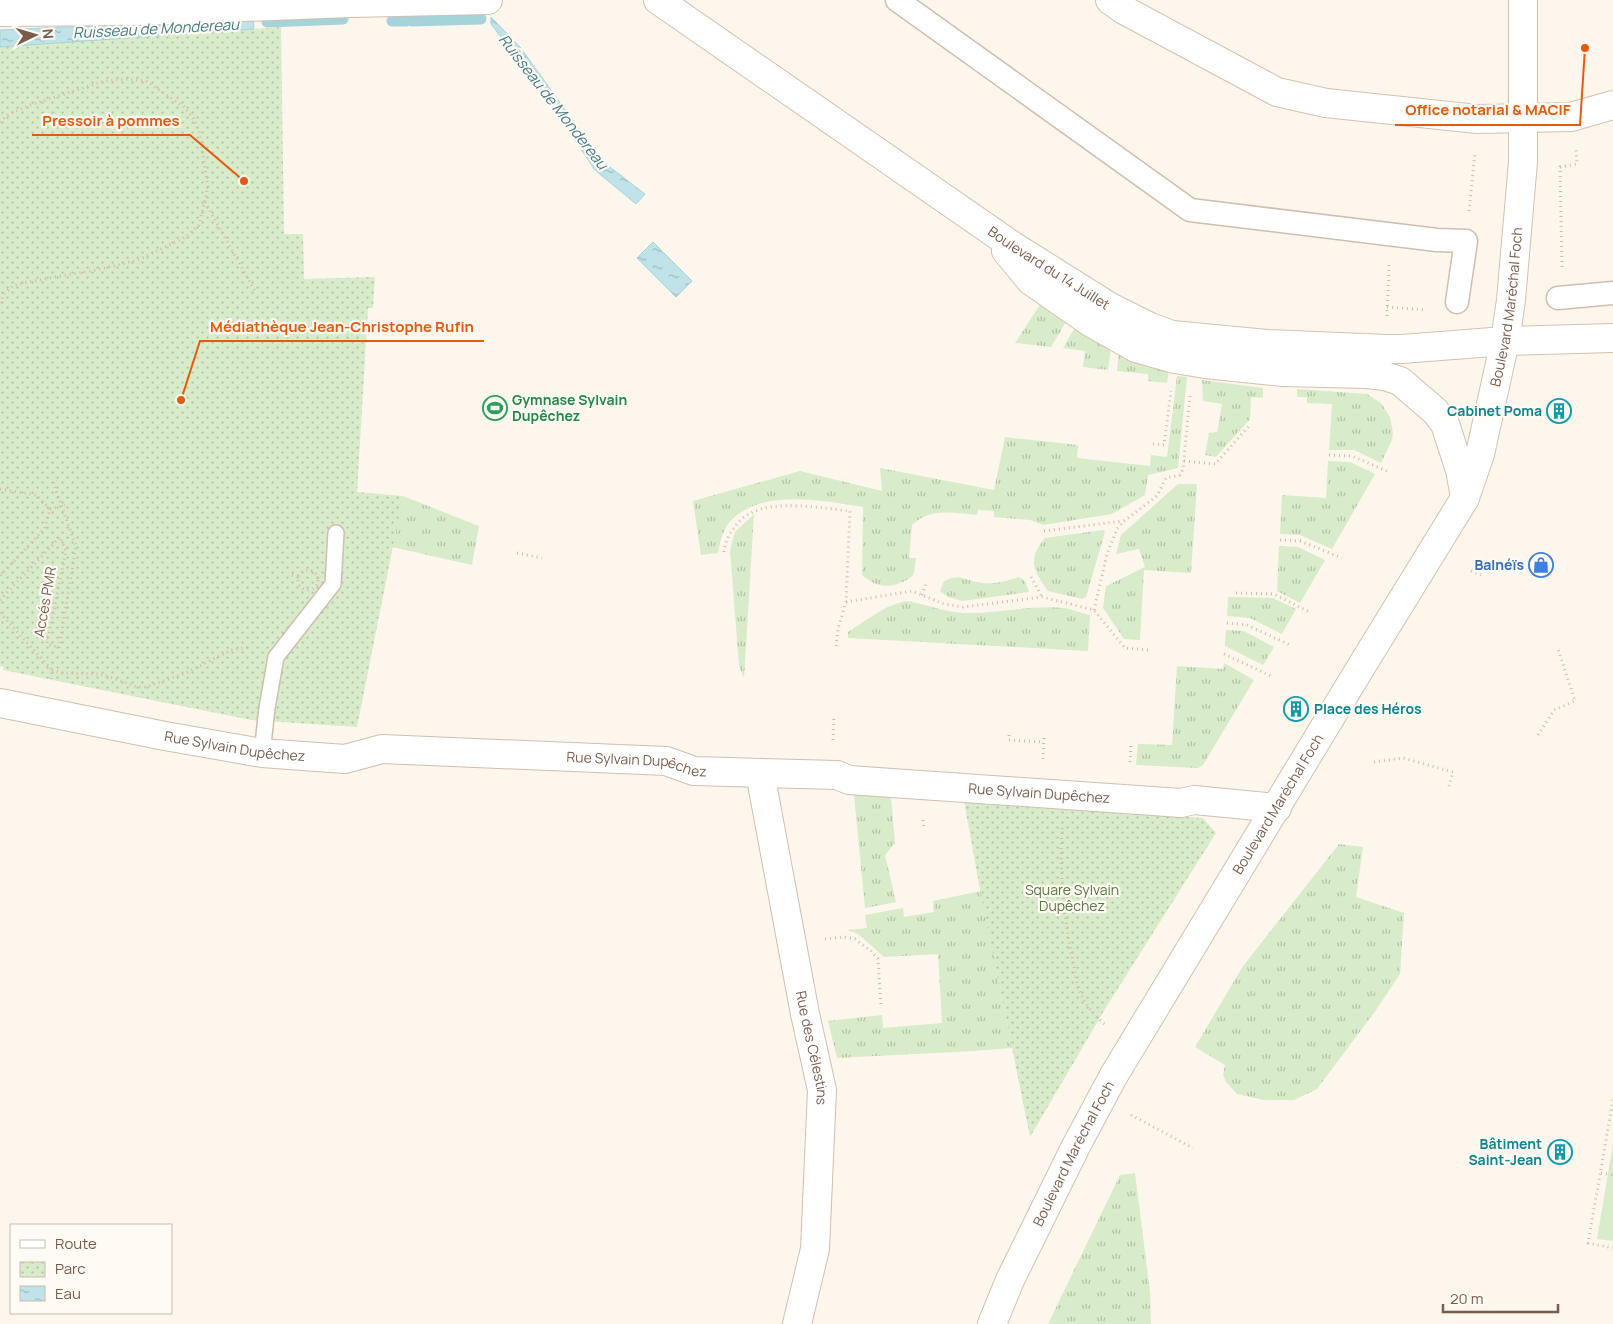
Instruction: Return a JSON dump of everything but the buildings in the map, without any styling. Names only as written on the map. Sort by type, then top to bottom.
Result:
[{"type":"main road","points":[[0,12],[138,11],[488,0]]},
{"type":"main road","name":"Boulevard du 14 Juillet","points":[[658,0],[1021,251],[1110,307],[1150,327],[1172,335],[1267,344],[1386,349],[1505,341]]},
{"type":"main road","points":[[1110,0],[1124,10],[1277,92],[1326,103],[1477,119],[1571,117],[1613,105]]},
{"type":"main road","name":"Boulevard Maréchal Foch","points":[[992,1324],[1010,1280],[1071,1155],[1110,1083],[1465,498],[1480,454],[1505,341],[1511,300],[1523,162],[1523,0]]},
{"type":"main road","points":[[987,228],[1031,281],[1090,322],[1136,348],[1193,361],[1283,372],[1367,374],[1385,376],[1400,381],[1436,412],[1445,424],[1460,470],[1465,498]]},
{"type":"main road","points":[[1505,341],[1613,338]]},
{"type":"main road","name":"Rue Sylvain Dupêchez","points":[[0,703],[262,753],[345,759],[382,749],[666,761],[694,771],[837,775],[849,780],[1181,803],[1194,800],[1277,808]]},
{"type":"main road","name":"Rue des Célestins","points":[[760,773],[805,1014],[821,1082],[816,1248],[797,1324]]},
{"type":"street","points":[[897,0],[1190,210],[1466,241],[1457,302]]},
{"type":"street","points":[[1570,304],[1613,293]]},
{"type":"lane","points":[[262,753],[267,708],[276,657],[333,584],[336,533]]},
{"type":"path","points":[[0,122],[9,114],[33,104],[105,81],[125,79],[146,82],[184,107],[193,118],[199,132],[208,188],[199,225],[186,237],[138,260],[96,270],[14,285],[4,294],[0,303]]},
{"type":"path","points":[[1570,304],[1575,283],[1562,281],[1560,167],[1577,164],[1575,142]]},
{"type":"path","points":[[1466,241],[1476,150]]},
{"type":"path","points":[[205,202],[256,293]]},
{"type":"path","points":[[1387,322],[1391,234]]},
{"type":"path","points":[[0,291],[4,294]]},
{"type":"path","points":[[1387,307],[1430,310],[1441,302],[1457,302]]},
{"type":"path","points":[[1094,610],[1108,554],[1118,529],[1124,521],[1157,496],[1166,478],[1180,475],[1183,469],[1193,361]]},
{"type":"path","points":[[1152,444],[1164,445],[1169,405]]},
{"type":"path","points":[[1184,461],[1215,464],[1249,426]]},
{"type":"path","points":[[1329,455],[1352,456],[1389,472]]},
{"type":"path","points":[[50,509],[63,505],[53,482],[57,481]]},
{"type":"path","points":[[0,489],[36,495],[50,509]]},
{"type":"path","name":"Accés PMR","points":[[0,600],[60,537],[66,551],[47,644],[59,648],[76,546],[63,505]]},
{"type":"path","points":[[724,552],[725,542],[732,530],[737,523],[751,512],[787,506],[850,511],[846,602],[838,629],[836,647]]},
{"type":"path","points":[[0,576],[45,528],[50,509]]},
{"type":"path","points":[[1044,531],[1124,521]]},
{"type":"path","points":[[1280,540],[1300,541],[1342,558]]},
{"type":"path","points":[[517,553],[542,558]]},
{"type":"path","points":[[1471,571],[1481,575]]},
{"type":"path","points":[[292,575],[298,576]]},
{"type":"path","points":[[1031,577],[1042,596]]},
{"type":"path","points":[[922,595],[926,584]]},
{"type":"path","points":[[846,602],[912,591],[944,604],[963,607],[1042,596],[1094,610],[1125,648],[1149,650]]},
{"type":"path","points":[[1236,593],[1274,594],[1310,612]]},
{"type":"path","points":[[0,613],[52,670],[62,673],[98,674],[138,687],[146,687],[186,673],[231,650],[257,646],[270,651],[276,657]]},
{"type":"path","points":[[1227,623],[1247,625],[1290,644]]},
{"type":"path","points":[[1538,735],[1554,710],[1575,701],[1558,649]]},
{"type":"path","points":[[1224,654],[1271,676]]},
{"type":"path","points":[[50,686],[52,670]]},
{"type":"path","points":[[833,742],[834,715]]},
{"type":"path","points":[[1009,735],[1009,740],[1044,740],[1042,765]]},
{"type":"path","points":[[1130,762],[1131,743]]},
{"type":"path","points":[[1374,762],[1403,758],[1454,772],[1449,786]]},
{"type":"path","points":[[1064,795],[1060,848],[1066,932],[1081,994],[1099,1020],[1109,1027]]},
{"type":"path","points":[[792,944],[844,937],[855,939],[864,944],[878,960],[881,1006]]},
{"type":"path","points":[[1613,1100],[1588,1243],[1613,1248]]},
{"type":"path","points":[[1131,1116],[1193,1148]]},
{"type":"path","points":[[1600,1172],[1613,1175]]},
{"type":"green space","points":[[281,27],[284,234],[303,234],[304,279],[375,277],[373,308],[368,308],[357,492],[403,496],[357,727],[251,720],[3,670],[4,667],[0,666],[0,47]]},
{"type":"green space","points":[[1041,303],[1066,322],[1051,347],[1015,343]]},
{"type":"green space","points":[[1074,329],[1111,347],[1108,370],[1083,367],[1085,351],[1063,348]]},
{"type":"green space","points":[[1119,351],[1169,370],[1167,383],[1148,381],[1148,374],[1117,371]]},
{"type":"green space","points":[[1177,376],[1187,377],[1178,468],[1148,475],[1145,495],[1112,514],[1043,525],[1030,520],[994,517],[994,511],[978,510],[977,515],[935,513],[919,519],[912,525],[909,558],[916,558],[913,575],[909,579],[889,586],[875,584],[862,575],[863,507],[792,499],[756,505],[741,512],[728,524],[720,542],[718,553],[701,555],[693,501],[800,471],[882,491],[880,468],[994,490],[1005,437],[1078,445],[1077,458],[1150,466],[1151,455],[1167,457]]},
{"type":"green space","points":[[1202,380],[1263,388],[1263,398],[1251,397],[1250,419],[1216,457],[1205,455],[1209,433],[1217,432],[1222,404],[1203,401]]},
{"type":"green space","points":[[1297,389],[1367,394],[1381,403],[1390,417],[1393,433],[1392,440],[1381,463],[1354,450],[1329,450],[1332,404],[1307,403],[1307,397],[1297,397]]},
{"type":"green space","points":[[1328,461],[1350,462],[1375,474],[1332,549],[1300,535],[1280,534],[1282,495],[1326,498]]},
{"type":"green space","points":[[1178,484],[1197,484],[1191,573],[1144,570],[1140,640],[1124,639],[1103,608],[1106,586],[1145,567],[1139,549],[1116,554],[1121,535]]},
{"type":"green space","points":[[403,496],[479,526],[472,565],[392,547]]},
{"type":"green space","points":[[754,514],[744,678],[739,666],[730,550],[735,532]]},
{"type":"green space","points":[[1103,530],[1105,532],[1086,597],[1082,599],[1048,591],[1034,565],[1036,553],[1045,538]]},
{"type":"green space","points":[[1279,546],[1298,547],[1325,560],[1300,603],[1277,591]]},
{"type":"green space","points":[[959,577],[975,582],[995,583],[1019,577],[1025,581],[1029,592],[962,601],[948,597],[940,591],[944,581]]},
{"type":"green space","points":[[1228,597],[1273,598],[1296,609],[1282,634],[1250,618],[1227,616]]},
{"type":"green space","points":[[908,601],[960,613],[1052,607],[1070,609],[1090,615],[1088,651],[848,638],[848,632],[877,613],[892,605]]},
{"type":"green space","points":[[1226,630],[1244,631],[1274,647],[1263,665],[1225,646]]},
{"type":"green space","points":[[1224,663],[1254,680],[1203,765],[1198,768],[1136,765],[1138,744],[1172,745],[1177,666],[1223,669]]},
{"type":"green space","points":[[854,795],[891,797],[895,843],[885,855],[896,902],[865,908]]},
{"type":"green space","name":"Square Sylvain Dupêchez","points":[[964,801],[1203,818],[1216,833],[1105,1009],[1030,1137],[979,884]]},
{"type":"green space","points":[[1339,844],[1363,847],[1356,897],[1404,913],[1400,974],[1376,1010],[1317,1089],[1294,1100],[1263,1100],[1237,1094],[1226,1082],[1223,1075],[1225,1065],[1195,1047],[1243,966]]},
{"type":"green space","points":[[981,891],[1012,1048],[837,1058],[828,1021],[882,1015],[883,1028],[942,1023],[938,954],[884,957],[858,934],[848,930],[867,928],[865,915],[903,908],[904,917],[934,912],[933,901]]},
{"type":"green space","points":[[1613,1144],[1613,1241],[1597,1239]]},
{"type":"green space","points":[[1135,1173],[1150,1292],[1151,1324],[1048,1324],[1120,1175]]},
{"type":"water","points":[[491,17],[520,47],[602,161],[645,194],[636,204],[595,170],[536,83],[491,24]]},
{"type":"water","points":[[253,18],[254,29],[0,47],[0,30]]},
{"type":"water","points":[[653,242],[692,281],[676,297],[637,258]]},
{"type":"waterway","name":"Ruisseau de Mondereau","points":[[267,22],[343,19]]},
{"type":"waterway","name":"Ruisseau de Mondereau","points":[[412,21],[481,19]]},
{"type":"waterway","name":"Ruisseau de Mondereau","points":[[392,21],[406,21]]},
{"type":"place","name":"Office notarial & MACIF","points":[[1585,48]]},
{"type":"place","name":"Pressoir à pommes","points":[[244,181]]},
{"type":"place","name":"Médiathèque Jean-Christophe Rufin","points":[[181,400]]},
{"type":"place","name":"Gymnase Sylvain Dupêchez","points":[[495,408]]},
{"type":"place","name":"Cabinet Poma","points":[[1559,411]]},
{"type":"place","name":"Balnéïs","points":[[1541,565]]},
{"type":"place","name":"Place des Héros","points":[[1296,709]]},
{"type":"place","name":"Bâtiment Saint-Jean","points":[[1560,1152]]}]
